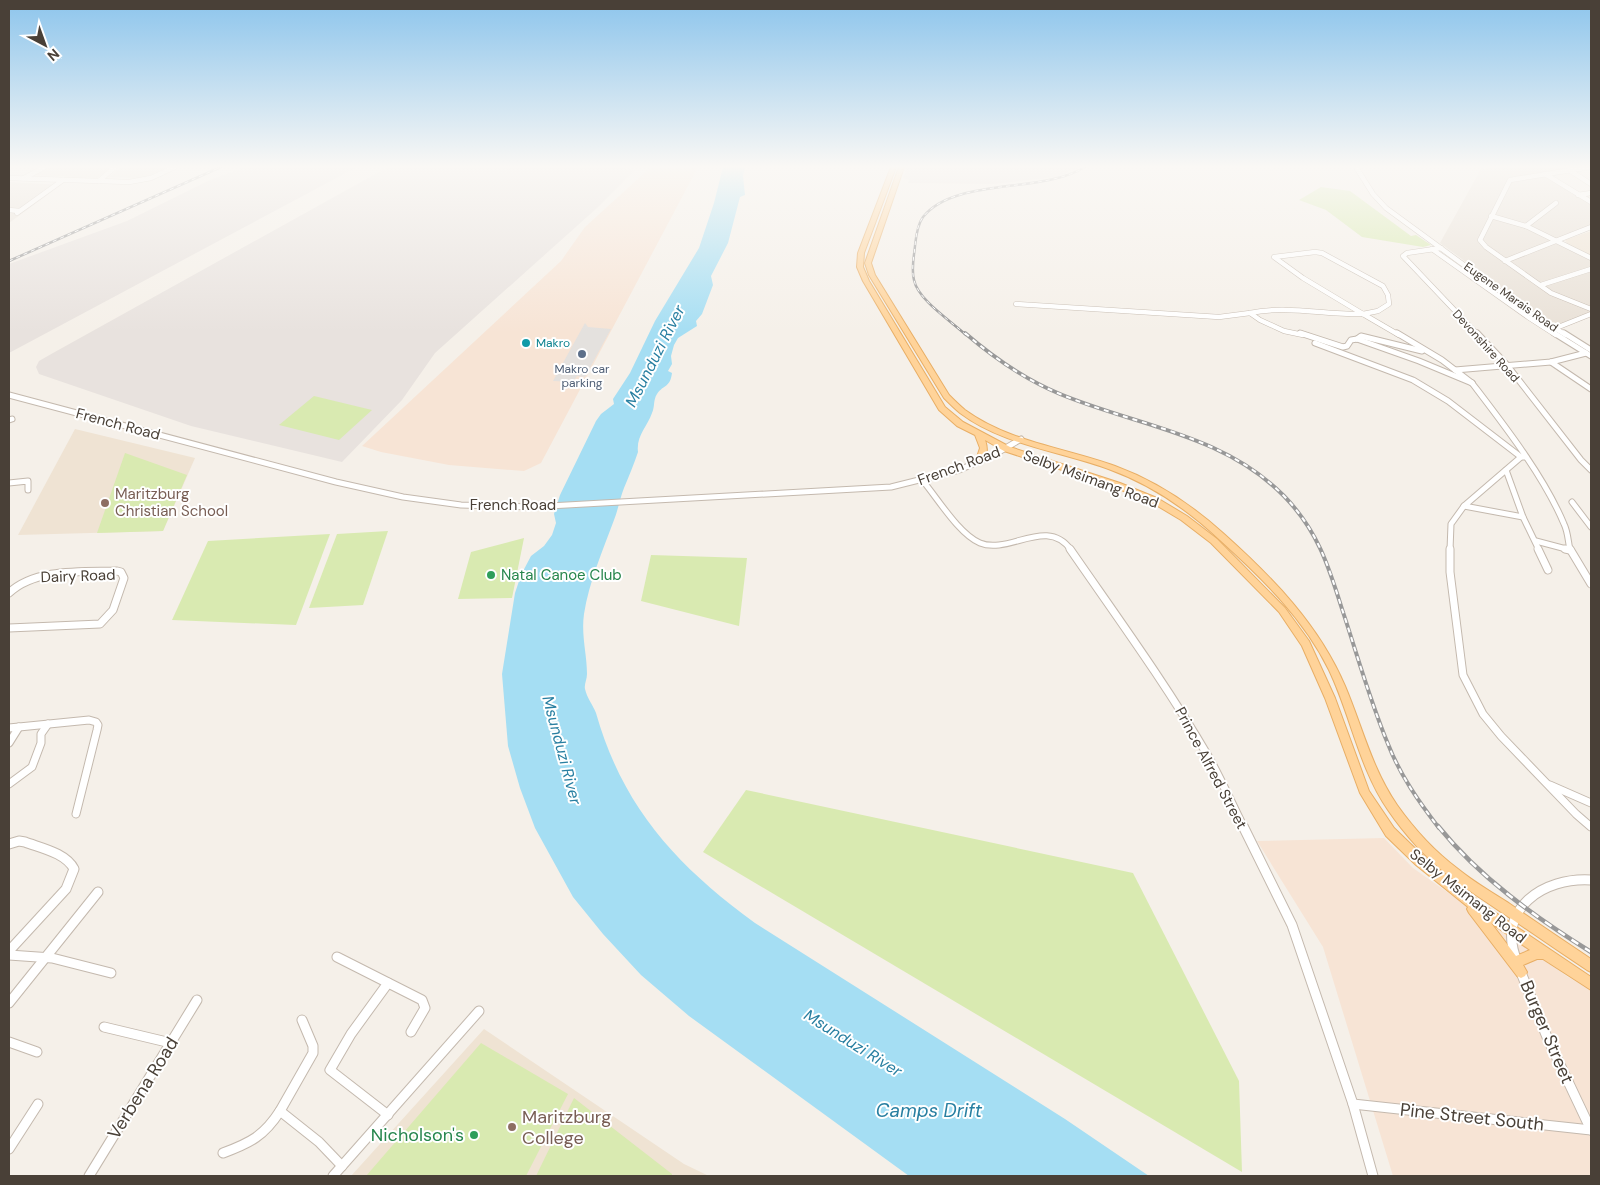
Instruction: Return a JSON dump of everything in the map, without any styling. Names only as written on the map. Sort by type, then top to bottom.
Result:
[{"type":"main road","name":"Selby Msimang Road","points":[[873,222],[861,253],[859,263],[861,273],[936,401],[952,418],[979,435],[1007,449],[1147,498],[1184,518],[1214,541],[1282,610],[1306,644],[1330,698],[1365,793],[1380,818],[1403,846],[1462,896],[1591,984]]},
{"type":"main road","name":"Selby Msimang Road","points":[[881,222],[870,253],[869,269],[946,396],[972,418],[991,428],[1112,468],[1148,483],[1185,504],[1218,532],[1288,602],[1315,637],[1334,671],[1375,779],[1409,832],[1435,858],[1455,874],[1591,966]]},
{"type":"main road","points":[[979,435],[984,448],[980,460]]},
{"type":"main road","points":[[1462,896],[1519,967],[1537,953],[1544,953]]},
{"type":"street","name":"Eugene Marais Road","points":[[1407,222],[1524,308],[1556,328],[1590,353]]},
{"type":"street","points":[[1488,222],[1480,242],[1558,296],[1591,309]]},
{"type":"street","points":[[1513,222],[1526,226],[1591,258]]},
{"type":"street","points":[[1526,226],[1531,222]]},
{"type":"street","points":[[1505,261],[1591,227]]},
{"type":"street","name":"Devonshire Road","points":[[1441,248],[1407,253],[1403,256],[1507,365],[1581,460],[1591,470]]},
{"type":"street","name":"Eugene Marais Road","points":[[1432,249],[1528,317],[1590,353]]},
{"type":"street","points":[[1016,304],[1219,318],[1263,309],[1365,315],[1384,308],[1389,304],[1388,295],[1379,283],[1322,253],[1311,252],[1274,257],[1303,278],[1365,315],[1431,353],[1472,383],[1511,434],[1565,525],[1570,550],[1591,584]]},
{"type":"street","points":[[1542,285],[1591,269]]},
{"type":"street","points":[[1250,313],[1260,320],[1284,331],[1413,380],[1448,401],[1524,457]]},
{"type":"street","points":[[1556,328],[1591,314]]},
{"type":"street","points":[[1284,331],[1292,331],[1343,347],[1347,346],[1351,340],[1357,340],[1420,361],[1472,383]]},
{"type":"street","points":[[1357,340],[1361,336],[1431,353]]},
{"type":"street","points":[[1455,370],[1551,362],[1590,353]]},
{"type":"street","points":[[1551,362],[1591,389]]},
{"type":"street","name":"French Road","points":[[9,395],[336,482],[403,497],[460,505],[531,507],[872,489],[923,481],[1007,449],[1021,439]]},
{"type":"street","points":[[1524,457],[1464,506],[1451,524],[1450,563],[1463,674],[1483,714],[1547,784],[1591,827]]},
{"type":"street","points":[[1581,460],[1591,460]]},
{"type":"street","points":[[1506,470],[1523,518],[1536,541],[1548,570]]},
{"type":"street","points":[[9,483],[28,481],[28,490]]},
{"type":"street","name":"Prince Alfred Street","points":[[923,481],[966,532],[981,543],[997,546],[1034,535],[1048,535],[1068,546],[1079,559],[1152,666],[1209,758],[1295,933],[1354,1104],[1373,1176]]},
{"type":"street","points":[[1572,502],[1591,527]]},
{"type":"street","points":[[1464,506],[1523,518]]},
{"type":"street","points":[[1536,541],[1570,550]]},
{"type":"street","name":"Dairy Road","points":[[9,593],[17,584],[37,577],[117,571],[121,572],[124,578],[111,615],[105,622],[100,624],[9,628]]},
{"type":"street","points":[[9,728],[89,720],[94,721],[98,725],[76,814]]},
{"type":"street","points":[[9,784],[32,767],[41,743],[41,734],[48,724]]},
{"type":"street","points":[[9,743],[19,727]]},
{"type":"street","points":[[1547,784],[1591,803]]},
{"type":"street","points":[[9,844],[19,840],[25,842],[70,861],[74,868],[66,889],[9,951]]},
{"type":"street","points":[[1511,930],[1516,916],[1531,896],[1545,886],[1564,880],[1591,880]]},
{"type":"street","points":[[9,1003],[98,892]]},
{"type":"street","name":"Burger Street","points":[[1511,930],[1512,948],[1546,1038],[1591,1130]]},
{"type":"street","points":[[9,955],[45,958],[111,972]]},
{"type":"street","points":[[336,957],[422,1000],[424,1005],[423,1014],[411,1032]]},
{"type":"street","points":[[388,983],[351,1034],[330,1070],[388,1115]]},
{"type":"street","name":"Verbena Road","points":[[88,1176],[197,1000]]},
{"type":"street","points":[[333,1176],[479,1011]]},
{"type":"street","points":[[223,1153],[245,1145],[265,1134],[280,1111],[313,1053],[313,1046],[302,1020]]},
{"type":"street","points":[[104,1028],[171,1043]]},
{"type":"street","points":[[9,1042],[37,1052]]},
{"type":"street","points":[[9,1149],[38,1104]]},
{"type":"street","name":"Pine Street South","points":[[1354,1104],[1591,1130]]},
{"type":"street","points":[[280,1111],[319,1142],[342,1166]]},
{"type":"shaded area","points":[[123,222],[254,222],[9,353],[9,264]]},
{"type":"shaded area","points":[[289,222],[581,222],[435,353],[402,400],[342,462],[191,426],[39,374],[36,367],[39,361]]},
{"type":"shaded area","points":[[590,222],[669,222],[541,463],[524,471],[449,465],[381,452],[362,446],[561,261]]},
{"type":"shaded area","points":[[1451,222],[1591,222],[1591,225],[1557,239],[1591,257],[1591,312],[1560,324],[1552,322],[1526,306],[1440,243]]},
{"type":"shaded area","points":[[1591,231],[1591,256],[1567,244],[1565,240]]},
{"type":"shaded area","name":"Makro car parking","points":[[585,323],[588,327],[611,329],[585,377],[577,376],[573,382],[553,381]]},
{"type":"shaded area","name":"Maritzburg Christian School","points":[[75,429],[195,458],[163,531],[18,535]]},
{"type":"shaded area","points":[[1384,838],[1413,868],[1568,977],[1591,990],[1591,1176],[1393,1176],[1323,947],[1257,841]]},
{"type":"shaded area","name":"Maritzburg College","points":[[484,1029],[684,1164],[709,1176],[351,1176]]},
{"type":"green space","points":[[1342,222],[1392,222],[1411,236],[1416,235],[1431,245],[1423,247],[1362,237]]},
{"type":"green space","points":[[314,396],[372,410],[339,440],[279,425]]},
{"type":"green space","points":[[125,453],[187,475],[163,531],[97,533]]},
{"type":"green space","points":[[388,531],[363,605],[309,608],[337,534]]},
{"type":"green space","points":[[330,534],[296,625],[172,620],[208,541]]},
{"type":"green space","name":"Natal Canoe Club","points":[[524,538],[512,598],[458,599],[471,552]]},
{"type":"green space","points":[[651,555],[747,558],[739,626],[641,601]]},
{"type":"green space","points":[[746,790],[1133,873],[1239,1081],[1242,1172],[703,852]]},
{"type":"green space","name":"Nicholson's","points":[[481,1043],[568,1094],[526,1176],[366,1176]]},
{"type":"green space","points":[[574,1098],[672,1174],[672,1176],[536,1176]]},
{"type":"water","name":"Camps Drift","points":[[708,222],[733,222],[728,243],[711,276],[713,285],[702,314],[696,321],[697,326],[678,338],[674,345],[671,356],[672,364],[668,371],[672,373],[671,378],[668,384],[656,396],[653,411],[640,436],[638,452],[589,590],[584,614],[587,674],[585,689],[621,778],[656,832],[678,857],[727,902],[755,923],[1065,1119],[1149,1176],[909,1176],[689,1016],[641,975],[603,934],[573,897],[535,828],[520,788],[508,746],[502,674],[515,593],[521,575],[531,556],[544,546],[552,535],[556,523],[554,514],[560,495],[596,421],[601,414],[614,404],[613,399],[630,373],[655,321],[699,248]]},
{"type":"railway","points":[[9,261],[96,222]]},
{"type":"railway","points":[[920,222],[913,267],[913,276],[917,288],[936,310],[966,335]]},
{"type":"railway","points":[[965,333],[998,359],[1034,382],[1089,405],[1207,445],[1234,458],[1260,475],[1284,496],[1305,522],[1326,562],[1369,694],[1398,767],[1410,788],[1439,828]]},
{"type":"railway","points":[[1438,826],[1472,863],[1509,895],[1549,925],[1591,952]]},
{"type":"place","name":"Makro","points":[[526,343]]},
{"type":"place","name":"Makro car parking","points":[[582,354]]},
{"type":"place","name":"Maritzburg Christian School","points":[[105,503]]},
{"type":"place","name":"Natal Canoe Club","points":[[491,575]]},
{"type":"place","name":"Maritzburg College","points":[[512,1127]]},
{"type":"place","name":"Nicholson's","points":[[474,1135]]},
{"type":"water label","name":"Msunduzi River","points":[[655,356]]},
{"type":"water label","name":"Msunduzi River","points":[[562,750]]},
{"type":"water label","name":"Msunduzi River","points":[[853,1043]]}]
